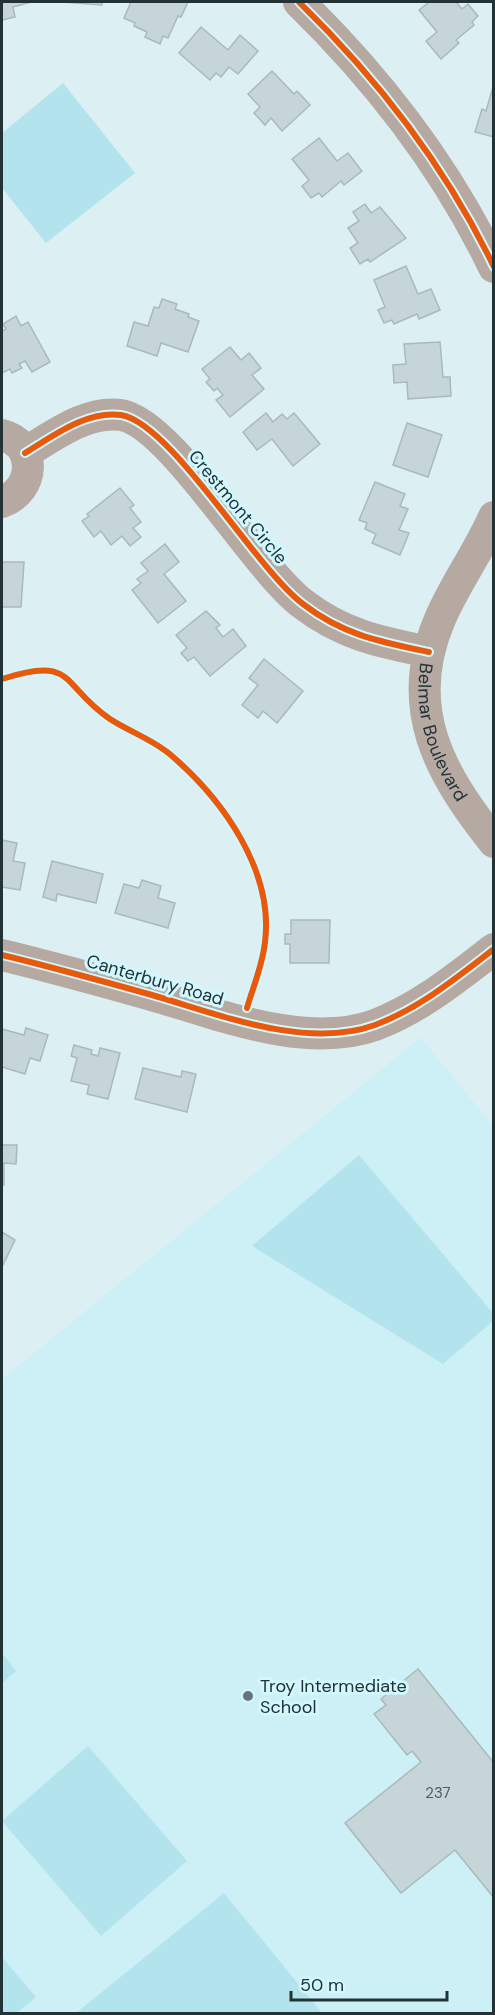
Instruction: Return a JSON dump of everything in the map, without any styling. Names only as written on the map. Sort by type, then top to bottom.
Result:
[{"type":"street","points":[[299,2],[353,58],[404,119],[454,193],[485,229],[494,267]]},
{"type":"street","name":"Crestmont Circle","points":[[2,502],[16,494],[27,479],[28,462],[13,444],[90,419],[121,415],[136,419],[165,443],[273,574],[301,603],[332,624],[352,634],[429,652]]},
{"type":"street","name":"Belmar Boulevard","points":[[494,518],[440,620],[429,652],[426,700],[429,730],[435,750],[453,788],[494,842]]},
{"type":"street","name":"Canterbury Road","points":[[2,955],[259,1026],[309,1032],[342,1032],[373,1026],[411,1009],[494,949]]},
{"type":"shaded area","points":[[63,83],[135,173],[46,243],[2,188],[2,133]]},
{"type":"shaded area","name":"Troy Intermediate School","points":[[421,1037],[493,1126],[493,2013],[2,2014],[2,1379]]},
{"type":"shaded area","points":[[359,1155],[493,1313],[493,1321],[443,1364],[252,1246]]},
{"type":"shaded area","points":[[2,1653],[16,1671],[2,1683]]},
{"type":"shaded area","points":[[88,1746],[187,1861],[101,1936],[2,1821]]},
{"type":"shaded area","points":[[224,1893],[322,2013],[76,2013]]},
{"type":"shaded area","points":[[2,1957],[36,1997],[17,2013],[2,2013]]},
{"type":"building","points":[[2,2],[31,2],[13,7],[15,17],[2,20]]},
{"type":"building","points":[[62,2],[102,2],[102,5]]},
{"type":"building","points":[[131,2],[188,2],[181,17],[178,16],[168,38],[163,36],[160,44],[145,37],[147,32],[124,18]]},
{"type":"building","points":[[429,2],[456,2],[462,9],[468,4],[478,16],[472,22],[474,25],[456,40],[459,43],[441,59],[426,41],[437,32],[419,10]]},
{"type":"building","points":[[201,27],[228,50],[240,35],[258,51],[238,74],[229,67],[221,77],[216,73],[210,80],[179,53]]},
{"type":"building","points":[[272,71],[294,94],[297,91],[310,105],[282,131],[271,118],[265,125],[254,113],[260,107],[248,94]]},
{"type":"building","points":[[493,87],[494,137],[475,132],[482,109],[486,111]]},
{"type":"building","points":[[319,138],[337,161],[348,153],[362,171],[344,185],[341,181],[322,197],[319,193],[311,198],[302,186],[309,180],[292,159]]},
{"type":"building","points":[[365,204],[371,213],[380,207],[406,238],[370,262],[368,259],[360,264],[350,248],[358,243],[348,228],[359,221],[353,212]]},
{"type":"building","points":[[406,266],[418,294],[431,289],[440,310],[419,319],[417,314],[394,324],[392,320],[384,323],[378,310],[385,307],[374,280]]},
{"type":"building","points":[[162,299],[177,304],[175,309],[199,321],[188,352],[161,343],[157,356],[127,346],[134,322],[148,326],[154,307],[159,308]]},
{"type":"building","points":[[16,316],[21,326],[28,322],[50,362],[32,372],[25,361],[19,364],[22,368],[12,373],[10,369],[2,373],[2,331],[6,329],[3,324]]},
{"type":"building","points":[[440,342],[443,377],[450,377],[451,396],[408,399],[407,382],[394,383],[393,365],[406,364],[404,344]]},
{"type":"building","points":[[230,347],[241,360],[249,353],[261,368],[252,375],[264,389],[230,417],[216,400],[223,395],[217,388],[214,391],[206,382],[210,379],[202,369]]},
{"type":"building","points":[[266,413],[273,422],[282,414],[287,419],[294,413],[320,444],[293,466],[272,439],[257,450],[243,432]]},
{"type":"building","points":[[407,423],[442,435],[428,477],[393,465]]},
{"type":"building","points":[[375,482],[405,494],[400,506],[408,509],[399,530],[409,533],[400,555],[372,543],[376,534],[365,529],[367,523],[359,520]]},
{"type":"building","points":[[120,488],[134,505],[130,508],[141,522],[133,528],[141,537],[130,546],[122,536],[111,545],[101,531],[94,537],[82,521],[89,516],[87,514]]},
{"type":"building","points":[[165,544],[179,562],[164,574],[186,601],[158,623],[132,590],[141,583],[137,579],[148,571],[141,563]]},
{"type":"building","points":[[2,562],[24,562],[21,607],[2,607]]},
{"type":"building","points":[[206,611],[220,625],[216,628],[223,637],[233,629],[246,646],[210,676],[194,657],[188,661],[181,653],[187,648],[176,635]]},
{"type":"building","points":[[264,659],[303,691],[277,723],[263,711],[258,718],[242,705],[258,685],[249,678]]},
{"type":"building","points":[[2,840],[17,843],[13,861],[25,863],[20,890],[2,887]]},
{"type":"building","points":[[52,861],[103,874],[96,903],[57,894],[56,901],[43,897]]},
{"type":"building","points":[[142,880],[161,886],[158,898],[175,903],[168,928],[115,913],[124,884],[139,888]]},
{"type":"building","points":[[291,920],[330,920],[329,963],[290,963],[290,944],[285,944],[285,934],[291,934]]},
{"type":"building","points":[[26,1028],[48,1035],[40,1061],[30,1058],[25,1074],[2,1067],[2,1029],[24,1035]]},
{"type":"building","points":[[74,1045],[92,1050],[91,1054],[98,1056],[100,1048],[120,1053],[108,1099],[87,1094],[89,1085],[71,1081],[77,1058],[71,1056]]},
{"type":"building","points":[[143,1068],[181,1077],[182,1071],[196,1074],[187,1112],[135,1099]]},
{"type":"building","points":[[2,1145],[17,1145],[16,1164],[4,1163],[4,1185],[2,1185]]},
{"type":"building","points":[[2,1232],[15,1240],[2,1267]]},
{"type":"building","name":"Troy Intermediate School","points":[[418,1669],[494,1763],[494,1898],[455,1850],[401,1893],[345,1823],[421,1762],[412,1751],[407,1755],[374,1714],[386,1705],[381,1699]]},
{"type":"cycle path","points":[[299,2],[356,62],[408,126],[454,194],[494,267]]},
{"type":"cycle path","points":[[25,453],[59,432],[96,416],[121,415],[141,424],[164,443],[188,469],[283,586],[303,604],[318,615],[363,636],[429,652]]},
{"type":"cycle path","points":[[2,679],[43,670],[56,672],[65,677],[94,707],[110,719],[158,745],[172,756],[191,774],[226,815],[253,864],[266,915],[264,950],[247,1008]]},
{"type":"cycle path","points":[[2,955],[233,1019],[292,1032],[320,1034],[348,1032],[391,1018],[437,992],[494,949]]},
{"type":"place","name":"Troy Intermediate School","points":[[248,1696]]}]
